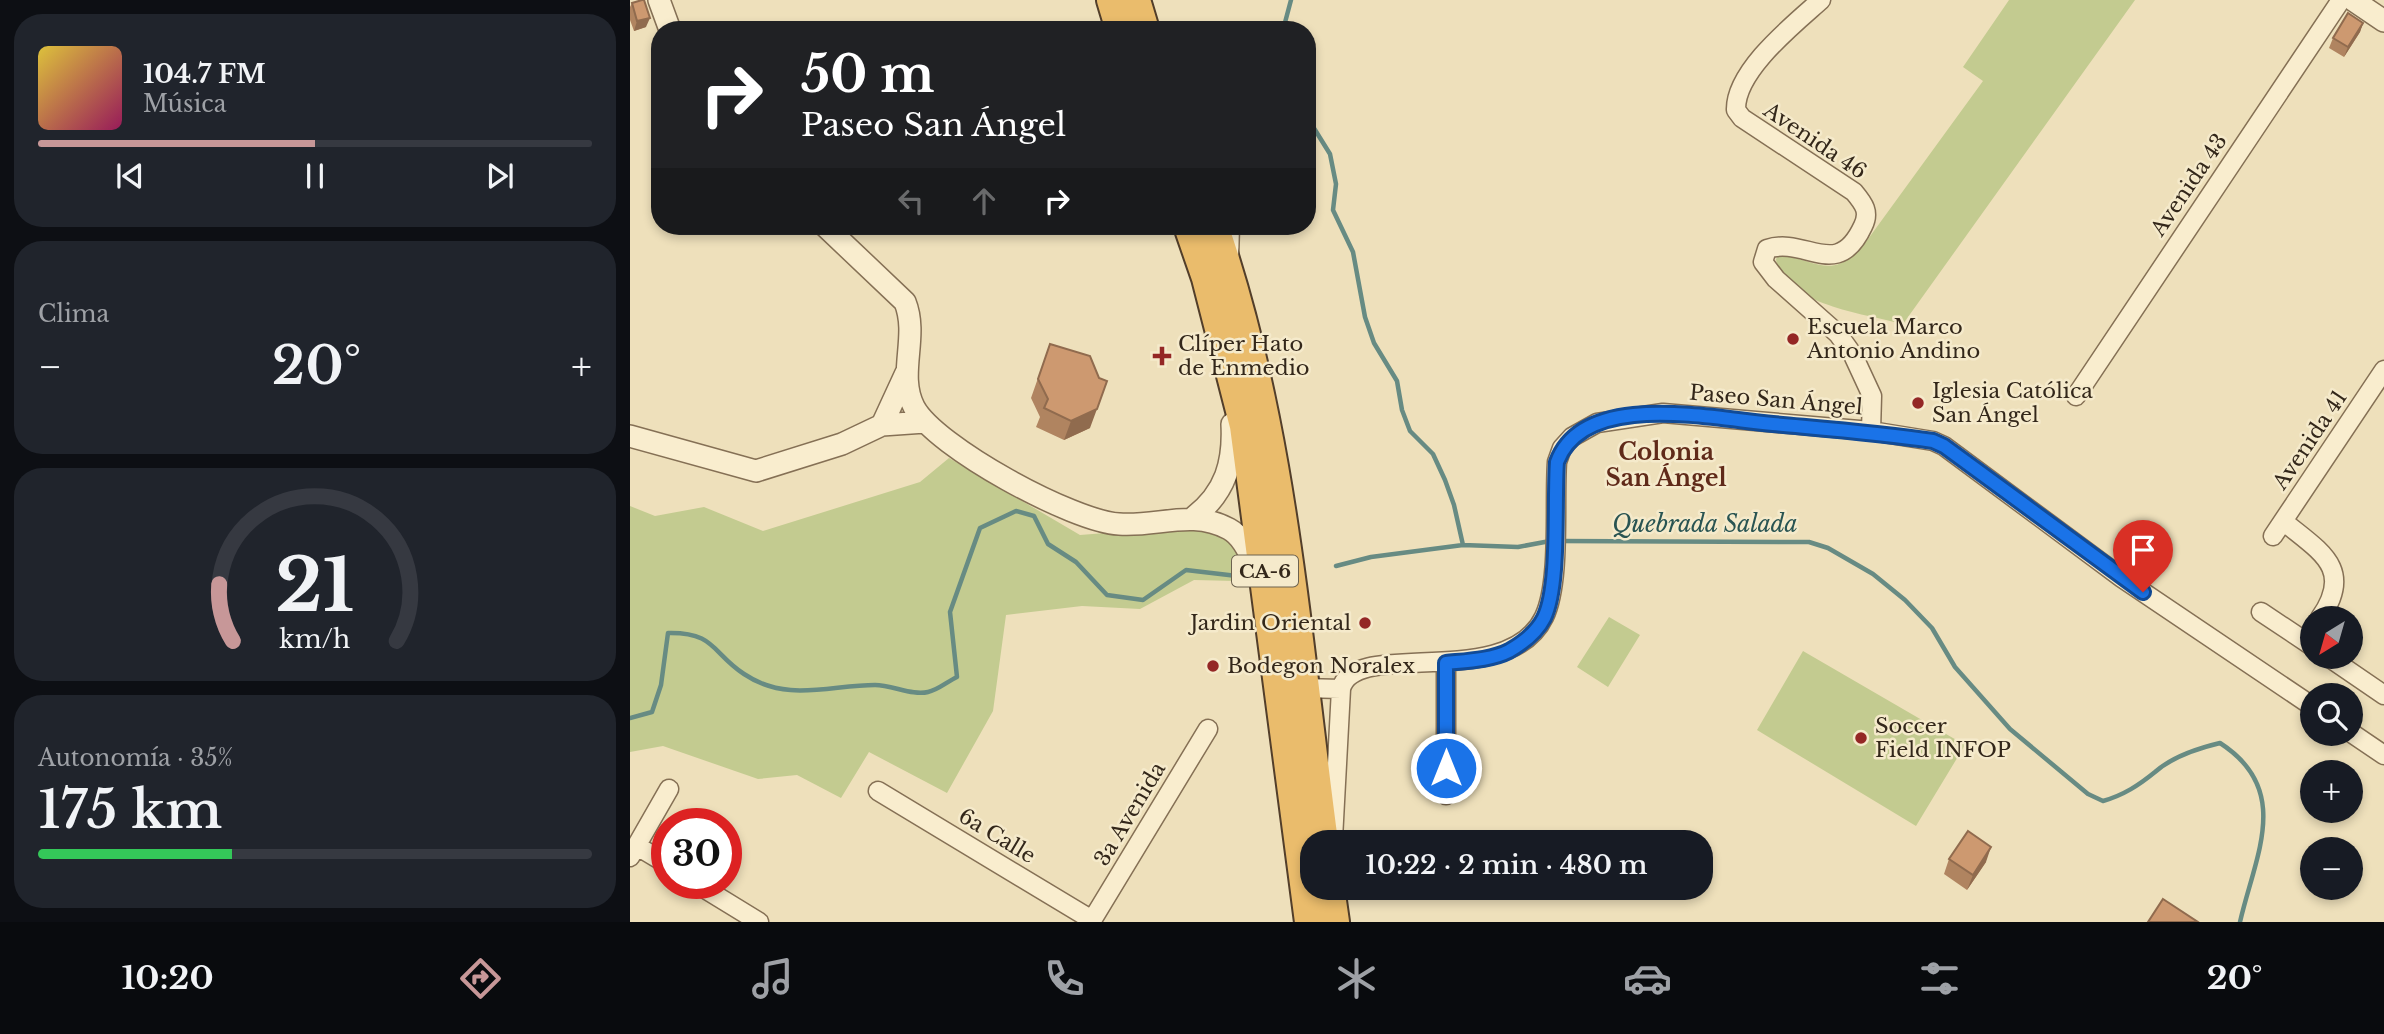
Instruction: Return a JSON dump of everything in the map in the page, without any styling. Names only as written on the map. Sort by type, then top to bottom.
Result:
[{"type":"highway","points":[[1111,0],[1117,21]]},
{"type":"highway","points":[[1136,0],[1142,21]]},
{"type":"highway","name":"CA-6","points":[[1191,235],[1206,278],[1244,426],[1310,922]]},
{"type":"highway","name":"CA-6","points":[[1217,235],[1228,266],[1275,460],[1322,830]]},
{"type":"highway","points":[[1332,900],[1335,922]]},
{"type":"street","points":[[659,0],[667,21]]},
{"type":"street","name":"Avenida 46","points":[[1821,0],[1787,31],[1740,86],[1736,110],[1742,118],[1854,192],[1864,204],[1868,217],[1857,239],[1843,253],[1827,256],[1776,246],[1767,249],[1763,262],[1776,279],[1838,334],[1853,355],[1872,396],[1871,431]]},
{"type":"street","name":"Avenida 43","points":[[2076,396],[2341,0]]},
{"type":"street","points":[[2353,0],[2384,21]]},
{"type":"street","points":[[834,235],[905,302],[911,318],[908,389],[914,407],[925,422],[970,455],[1060,509],[1118,524],[1194,517],[1236,533],[1266,587]]},
{"type":"street","points":[[1228,266],[1230,235]]},
{"type":"street","points":[[1194,517],[1217,495],[1233,454],[1229,364]]},
{"type":"street","points":[[882,425],[907,370]]},
{"type":"street","name":"Avenida 41","points":[[2326,606],[2335,590],[2333,567],[2326,557],[2278,528],[2384,370]]},
{"type":"street","name":"Paseo San Ángel","points":[[1341,689],[1346,676],[1366,666],[1446,663],[1507,652],[1525,641],[1546,614],[1553,569],[1557,462],[1562,448],[1572,437],[1597,423],[1663,413],[1871,431],[1944,446],[2122,578],[2300,698]]},
{"type":"street","points":[[630,436],[757,471],[834,447],[882,425],[925,422]]},
{"type":"street","points":[[2261,612],[2300,634]]},
{"type":"street","points":[[1446,663],[1446,795]]},
{"type":"street","points":[[2346,669],[2384,695]]},
{"type":"street","points":[[1303,688],[1341,689],[1334,830]]},
{"type":"street","name":"3a Avenida","points":[[1092,921],[1208,729]]},
{"type":"street","points":[[2363,741],[2384,755]]},
{"type":"street","points":[[651,858],[634,851],[669,789]]},
{"type":"street","name":"6a Calle","points":[[878,791],[1092,921]]},
{"type":"street","points":[[722,899],[759,922]]},
{"type":"green space","points":[[2009,0],[2135,0],[1903,324],[1828,305],[1793,287],[1781,274],[1776,259],[1779,255],[1832,266],[1852,257],[1863,246],[1983,81],[1963,67]]},
{"type":"green space","points":[[949,458],[1080,535],[1195,526],[1229,537],[1243,559],[1236,581],[1194,580],[1140,609],[1082,606],[1006,615],[993,711],[947,793],[869,752],[841,798],[797,775],[758,779],[663,746],[630,752],[630,506],[655,516],[704,507],[763,531],[920,482]]},
{"type":"green space","points":[[1609,617],[1640,635],[1608,687],[1577,667]]},
{"type":"green space","name":"Soccer Field INFOP","points":[[1803,651],[1965,745],[1916,826],[1757,730]]},
{"type":"building","points":[[644,0],[650,18],[637,21],[632,3]]},
{"type":"building","points":[[2348,13],[2363,23],[2348,47],[2333,38]]},
{"type":"building","points":[[1050,344],[1090,356],[1099,378],[1107,381],[1097,409],[1071,421],[1044,408],[1048,399],[1038,379]]},
{"type":"building","points":[[1968,831],[1991,847],[1973,875],[1949,859]]},
{"type":"building","points":[[2163,899],[2198,922],[2148,922]]},
{"type":"waterway","points":[[1285,21],[1291,0]]},
{"type":"waterway","points":[[1316,131],[1330,154],[1336,184],[1333,210],[1353,252],[1365,317],[1374,343],[1397,381],[1402,410],[1410,431],[1433,454],[1445,480],[1463,545]]},
{"type":"waterway","name":"Quebrada Salada","points":[[630,718],[652,712],[661,685],[668,633],[695,636],[704,640],[744,674],[776,688],[809,690],[875,685],[909,692],[932,691],[957,677],[950,612],[980,528],[1016,511],[1034,516],[1048,544],[1076,562],[1107,595],[1143,600],[1186,570],[1237,576]]},
{"type":"waterway","name":"Quebrada Salada","points":[[1336,566],[1371,557],[1463,545],[1518,547],[1550,541]]},
{"type":"waterway","name":"Quebrada Salada","points":[[1559,541],[1809,542],[1828,548],[1873,574],[1905,600],[1932,628],[1955,667],[2010,729],[2088,794],[2103,801],[2131,789],[2178,758],[2220,743],[2242,761],[2256,782],[2262,803],[2260,849],[2240,922]]},
{"type":"place","name":"Escuela Marco Antonio Andino","points":[[1793,339]]},
{"type":"place","name":"Clíper Hato de Enmedio","points":[[1162,356]]},
{"type":"place","name":"Iglesia Católica San Ángel","points":[[1918,403]]},
{"type":"place","name":"Jardin Oriental","points":[[1365,623]]},
{"type":"place","name":"Bodegon Noralex","points":[[1213,666]]},
{"type":"place","name":"Soccer Field INFOP","points":[[1861,738]]},
{"type":"district","name":"Colonia San Ángel","points":[[1666,465]]},
{"type":"route","points":[[1446,768],[1446,663],[1507,652],[1525,641],[1541,623],[1546,614],[1553,569],[1557,462],[1562,448],[1572,437],[1608,420],[1663,413],[1861,430],[1933,441],[1944,446],[2143,592]]}]
